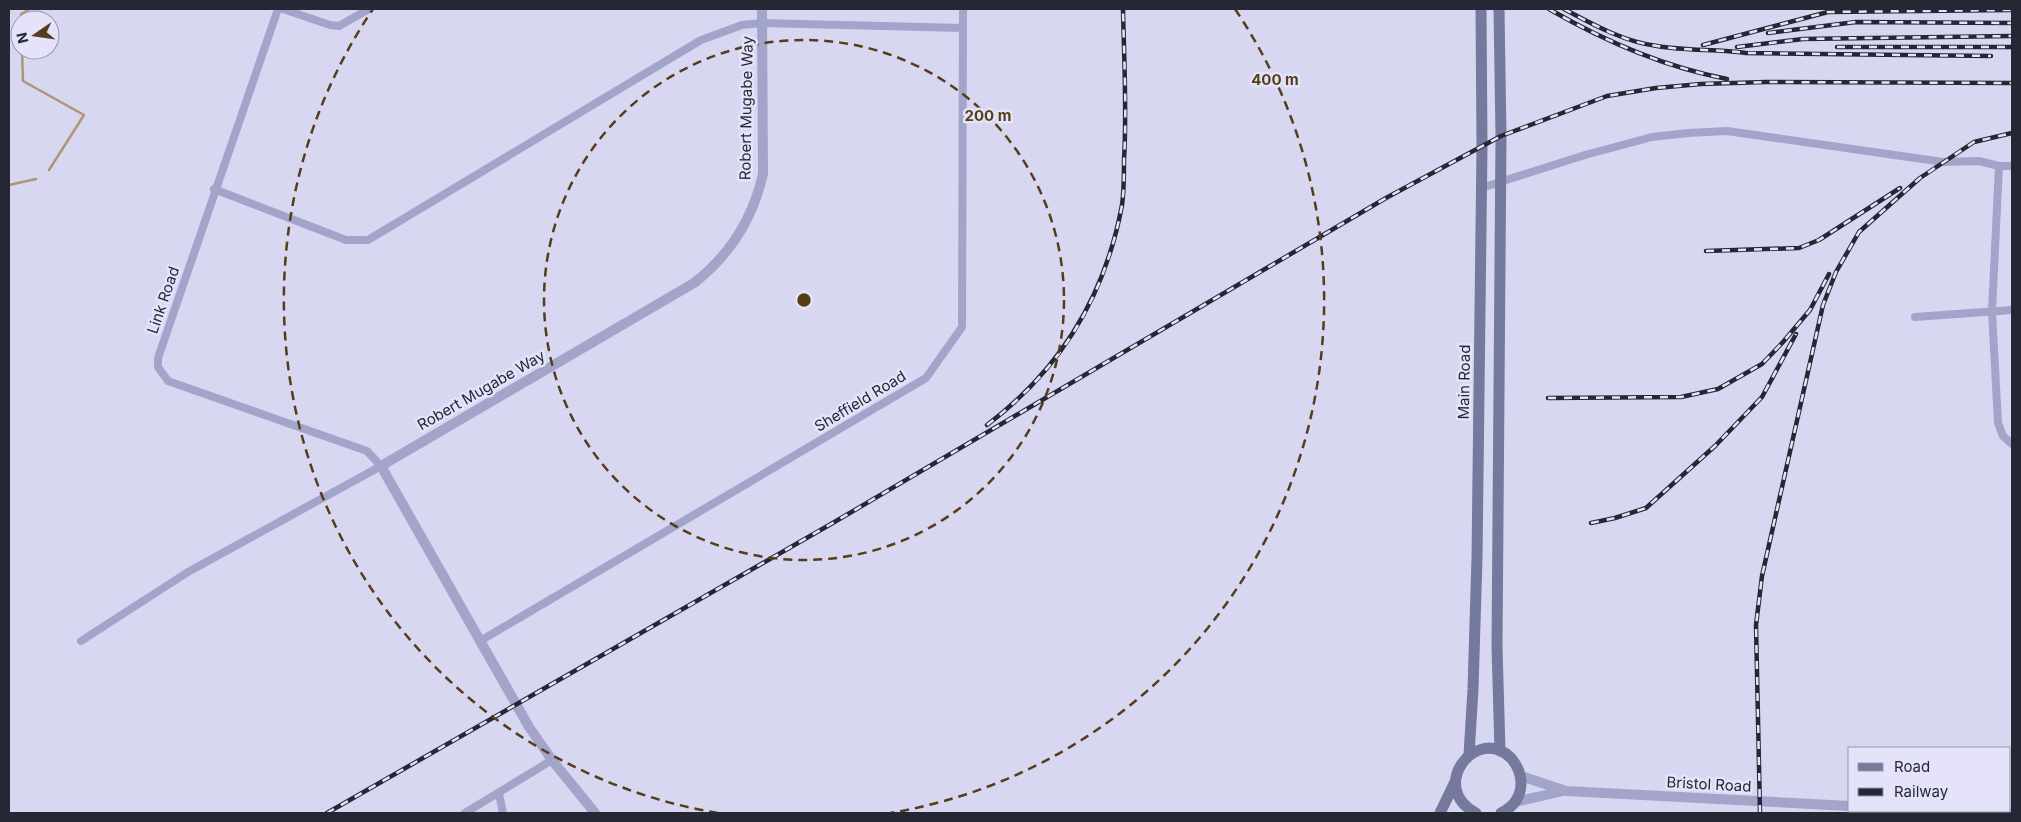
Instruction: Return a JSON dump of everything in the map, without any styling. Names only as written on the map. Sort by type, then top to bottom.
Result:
[{"type":"main road","name":"Main Road","points":[[1469,755],[1473,699],[1477,558],[1481,9]]},
{"type":"main road","points":[[1499,9],[1500,182],[1497,647],[1500,751]]},
{"type":"main road","points":[[1480,338],[1499,337]]},
{"type":"main road","points":[[1440,813],[1455,782],[1458,767],[1469,755],[1487,749],[1500,751],[1513,761],[1521,776],[1520,792],[1515,802],[1501,813]]},
{"type":"main road","points":[[1455,782],[1458,798],[1476,813]]},
{"type":"street","name":"Link Road","points":[[278,9],[214,189],[158,358],[158,367],[168,381],[368,451],[381,466]]},
{"type":"street","points":[[283,9],[330,25],[339,26],[369,9]]},
{"type":"street","name":"Robert Mugabe Way","points":[[381,466],[694,283],[725,255],[748,218],[757,198],[763,174],[762,9]]},
{"type":"street","name":"Sheffield Road","points":[[480,641],[926,378],[962,327],[964,9]]},
{"type":"street","points":[[214,189],[346,240],[368,240],[701,40],[742,25],[762,23],[963,28]]},
{"type":"street","points":[[1481,188],[1585,154],[1652,137],[1727,131],[1943,162],[1979,161],[1999,166],[2012,166]]},
{"type":"street","points":[[1999,166],[1992,311],[1998,423],[2003,436],[2012,444]]},
{"type":"street","points":[[1915,317],[2012,310]]},
{"type":"street","points":[[81,641],[188,572],[381,466],[529,728],[595,813]]},
{"type":"street","points":[[465,813],[552,760]]},
{"type":"street","name":"Bristol Road","points":[[1521,776],[1566,791]]},
{"type":"street","name":"Bristol Road","points":[[1515,802],[1566,791],[1848,806]]},
{"type":"street","points":[[499,794],[503,813]]},
{"type":"street","points":[[1990,812],[2012,813]]},
{"type":"waterway","points":[[22,60],[23,81],[84,115],[49,170]]},
{"type":"waterway","points":[[9,185],[36,179]]},
{"type":"railway","points":[[987,425],[1037,380],[1058,355],[1076,328],[1104,270],[1114,239],[1123,194],[1125,141],[1123,9]]},
{"type":"railway","points":[[1549,9],[1591,32],[1635,51],[1681,68],[1727,79]]},
{"type":"railway","points":[[1564,9],[1632,41],[1668,48],[1746,53],[1991,56]]},
{"type":"railway","points":[[1703,45],[1828,12],[2012,10]]},
{"type":"railway","points":[[1768,33],[1856,22],[2012,23]]},
{"type":"railway","points":[[1737,47],[1803,39],[2012,36]]},
{"type":"railway","points":[[1837,47],[2012,47]]},
{"type":"railway","points":[[327,813],[831,524],[1386,198],[1501,136],[1607,96],[1656,88],[1701,84],[1766,82],[2012,83]]},
{"type":"railway","points":[[1760,813],[1756,625],[1762,576],[1823,305],[1836,272],[1859,232],[1920,178],[1974,142],[2012,133]]},
{"type":"railway","points":[[1706,251],[1799,248],[1819,240],[1900,188]]},
{"type":"railway","points":[[1548,398],[1681,397],[1718,389],[1762,364],[1810,310],[1829,274]]},
{"type":"railway","points":[[1591,523],[1646,508],[1715,446],[1762,397],[1796,334]]}]
